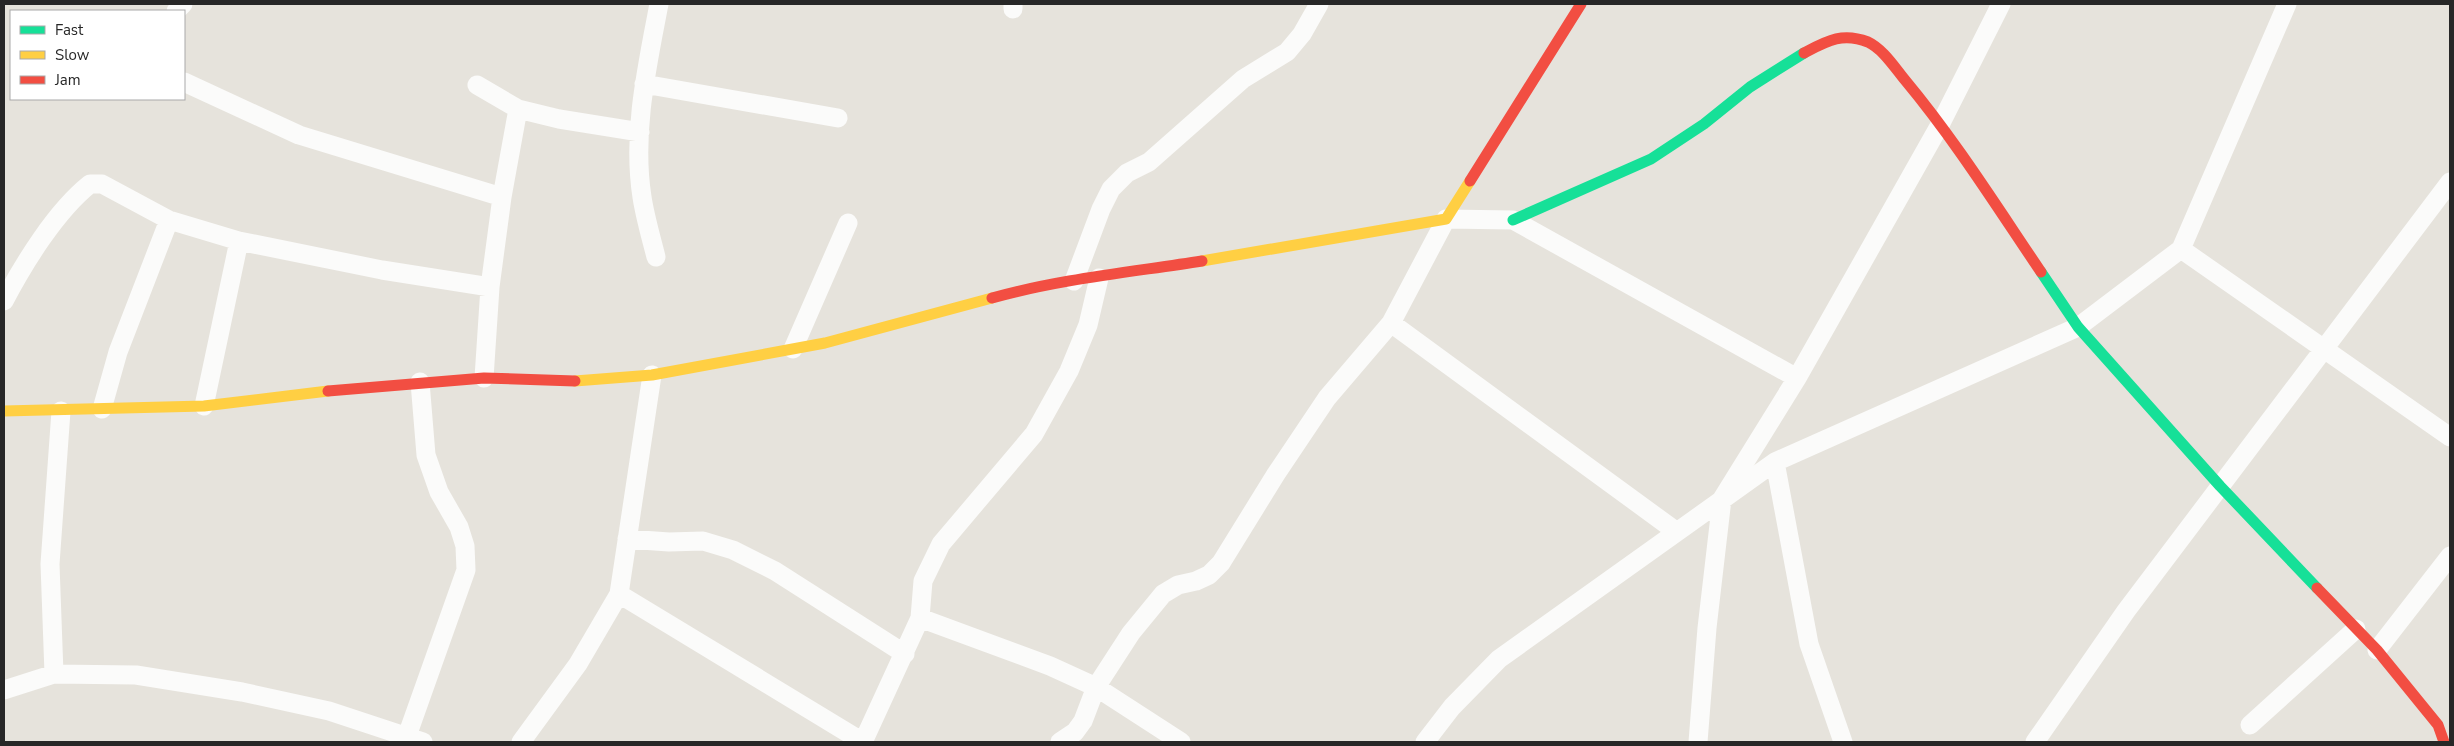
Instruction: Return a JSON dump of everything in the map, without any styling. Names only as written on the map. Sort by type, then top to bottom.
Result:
[{"type":"street","points":[[656,257],[642,196],[640,132],[644,84],[659,4]]},
{"type":"street","points":[[1074,281],[1101,209],[1111,189],[1127,173],[1149,162],[1243,79],[1287,52],[1302,34],[1319,4]]},
{"type":"street","points":[[1060,742],[1076,732],[1083,721],[1096,687],[1130,633],[1163,594],[1178,585],[1196,581],[1210,575],[1221,563],[1276,474],[1327,398],[1391,323],[1446,219],[1581,4]]},
{"type":"street","points":[[1698,742],[1707,628],[1722,499],[1797,378],[1941,123],[2001,4]]},
{"type":"street","points":[[1425,742],[1452,707],[1499,659],[1775,462],[2078,327],[2181,249],[2287,4]]},
{"type":"street","points":[[4,412],[204,406],[335,390],[484,378],[581,381],[652,375],[825,343],[1040,285],[1099,278],[1446,219],[1513,220],[1651,159],[1704,124],[1750,87],[1788,62],[1833,38],[1853,38],[1870,43],[1886,57],[1941,123],[2078,327],[2220,486],[2377,650],[2438,725],[2444,742]]},
{"type":"street","points":[[185,82],[299,135],[502,197]]},
{"type":"street","points":[[644,84],[838,118]]},
{"type":"street","points":[[477,86],[518,108],[559,119],[640,132]]},
{"type":"street","points":[[484,378],[490,288],[502,197],[518,108]]},
{"type":"street","points":[[2035,742],[2126,611],[2450,182]]},
{"type":"street","points":[[4,301],[23,265],[76,194],[90,184],[102,184],[169,220],[238,241],[382,270],[490,288]]},
{"type":"street","points":[[102,409],[118,352],[169,220]]},
{"type":"street","points":[[1513,220],[1797,378]]},
{"type":"street","points":[[793,349],[848,223]]},
{"type":"street","points":[[204,406],[238,241]]},
{"type":"street","points":[[2181,249],[2450,437]]},
{"type":"street","points":[[619,594],[863,742],[920,618],[923,581],[941,544],[1034,434],[1069,371],[1088,325],[1099,278]]},
{"type":"street","points":[[1391,323],[1677,532]]},
{"type":"street","points":[[521,742],[578,664],[619,594],[652,375]]},
{"type":"street","points":[[4,690],[54,674],[136,675],[242,692],[329,711],[415,739],[466,570],[465,546],[459,527],[439,492],[426,455],[420,382]]},
{"type":"street","points":[[54,674],[50,564],[61,411]]},
{"type":"street","points":[[1775,462],[1809,644],[1843,742]]},
{"type":"street","points":[[627,539],[669,542],[703,541],[733,550],[775,572],[905,654]]},
{"type":"street","points":[[2377,650],[2450,556]]},
{"type":"street","points":[[920,618],[1050,666],[1096,687],[1181,742]]},
{"type":"street","points":[[2250,725],[2356,629]]},
{"type":"traffic: fast","points":[[1513,220],[1651,159],[1704,124],[1750,87],[1804,53]]},
{"type":"traffic: fast","points":[[2041,272],[2078,327],[2220,486],[2317,588]]},
{"type":"traffic: slow","points":[[1202,261],[1446,219],[1470,181]]},
{"type":"traffic: slow","points":[[575,381],[652,375],[825,343],[992,298]]},
{"type":"traffic: slow","points":[[4,411],[204,406],[328,391]]},
{"type":"traffic: jam","points":[[1470,181],[1581,4]]},
{"type":"traffic: jam","points":[[1804,53],[1835,39],[1842,38],[1859,39],[1879,49],[1941,126],[2041,272]]},
{"type":"traffic: jam","points":[[992,298],[1096,276],[1202,261]]},
{"type":"traffic: jam","points":[[328,391],[484,378],[575,381]]},
{"type":"traffic: jam","points":[[2317,588],[2377,650],[2438,725],[2444,742]]}]
